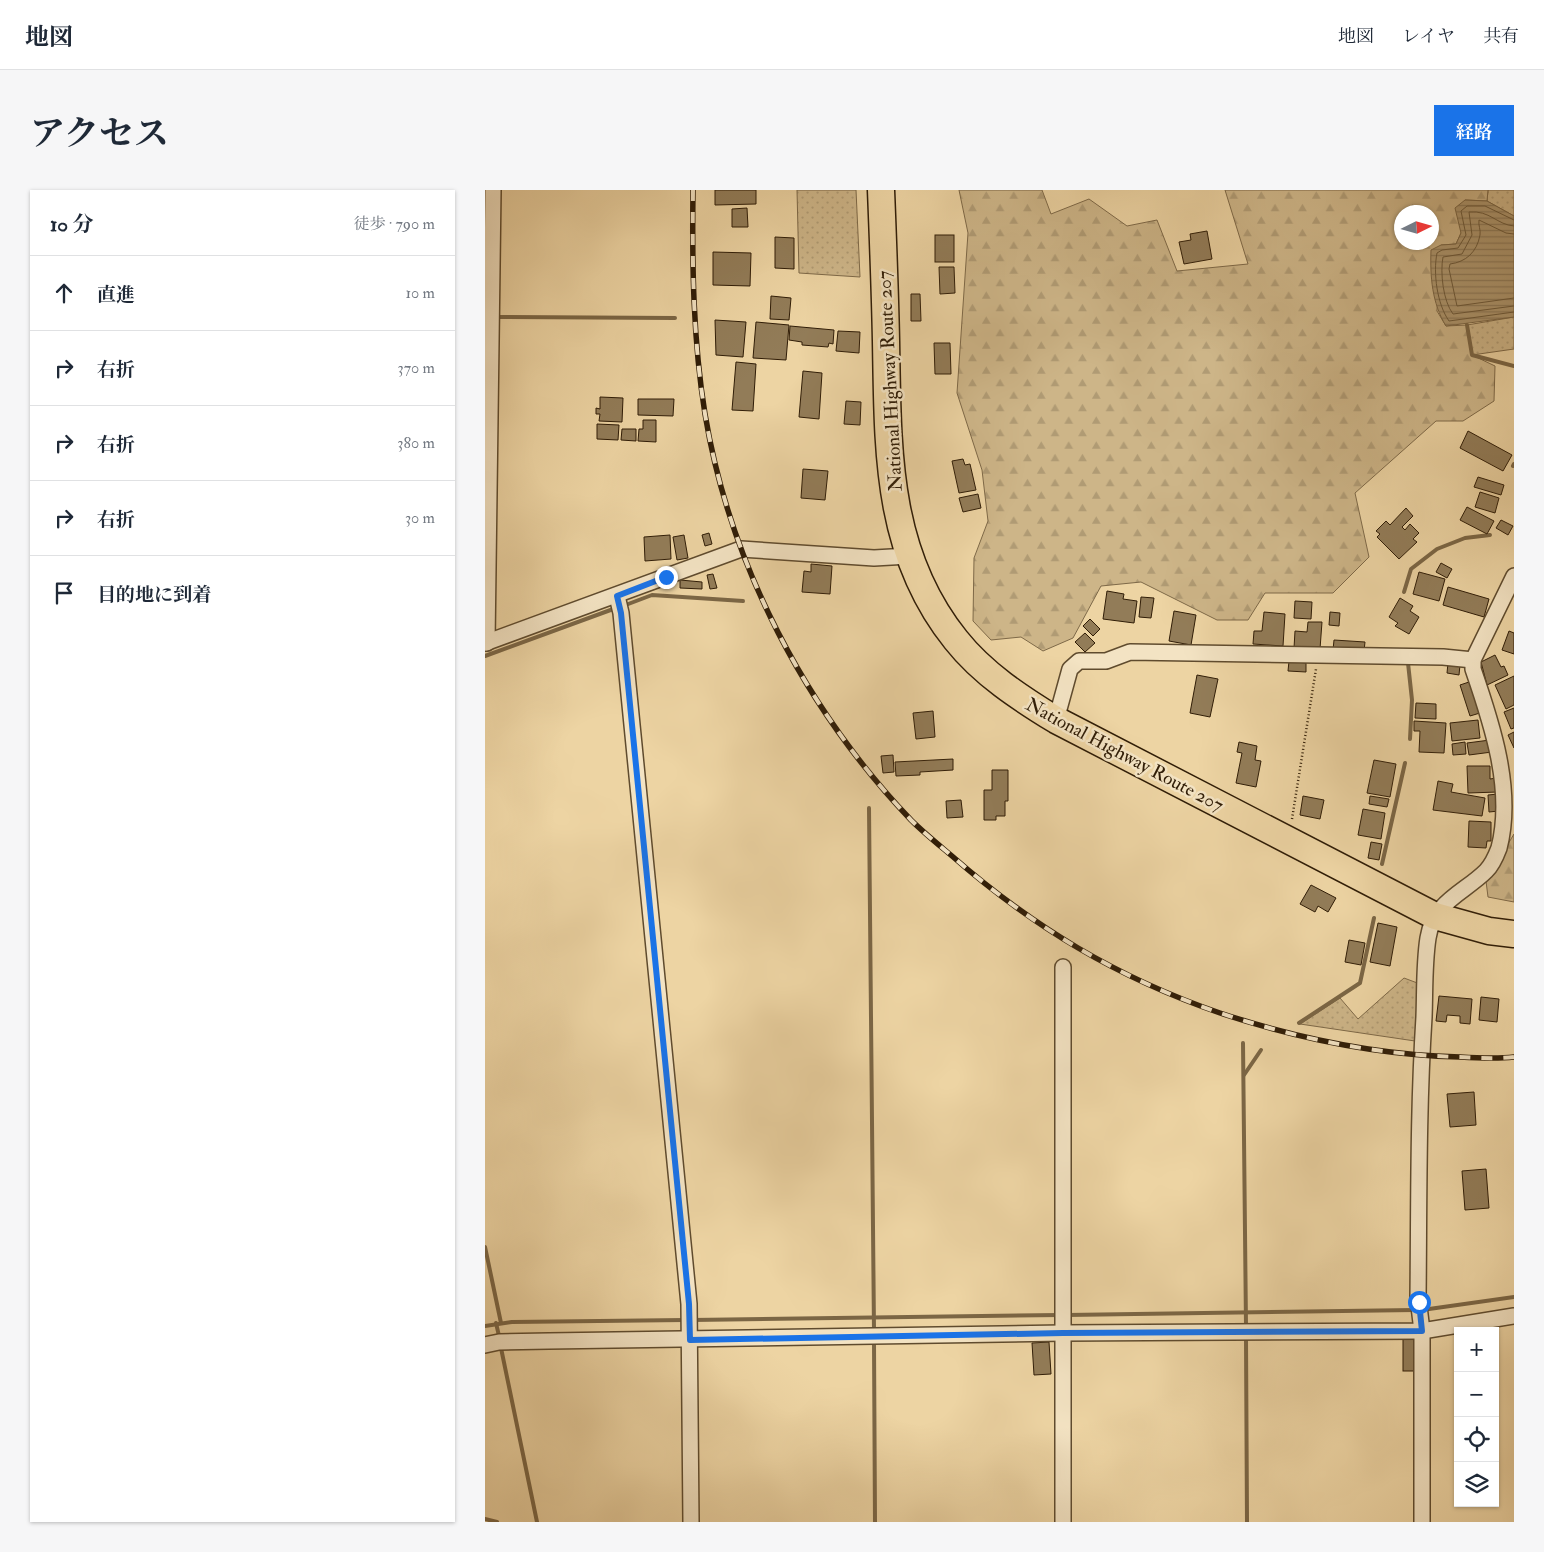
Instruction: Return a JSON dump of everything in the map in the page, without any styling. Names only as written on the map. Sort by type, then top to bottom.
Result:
[{"type":"highway","name":"National Highway Route 207","points":[[881,190],[888,441],[895,504],[909,556],[933,605],[956,640],[986,672],[1021,700],[1056,720],[1435,916],[1489,931],[1514,934]]},
{"type":"street","points":[[493,190],[486,643],[619,603],[741,549],[874,558],[909,556]]},
{"type":"street","points":[[1422,1522],[1420,1317],[1421,1056],[1428,937],[1435,916],[1460,890],[1487,871],[1505,833],[1507,815],[1501,753],[1473,660],[1514,576]]},
{"type":"street","points":[[619,603],[689,1327],[691,1522]]},
{"type":"street","points":[[1056,720],[1070,668],[1079,661],[1106,661],[1130,652],[1443,657],[1473,660]]},
{"type":"street","points":[[1063,967],[1063,1522]]},
{"type":"street","points":[[485,1345],[499,1342],[689,1327],[1514,1316]]},
{"type":"path","points":[[1292,819],[1318,655]]},
{"type":"green space","points":[[797,190],[856,190],[860,277],[799,273]]},
{"type":"green space","points":[[959,190],[1042,190],[1051,214],[1089,199],[1127,226],[1157,220],[1177,271],[1248,264],[1225,190],[1488,190],[1487,201],[1465,200],[1461,233],[1456,244],[1441,245],[1437,311],[1446,326],[1467,325],[1472,355],[1495,366],[1494,401],[1463,421],[1436,421],[1355,493],[1369,557],[1333,593],[1265,593],[1248,620],[1217,620],[1141,582],[1101,586],[1073,638],[1043,651],[1021,637],[991,640],[973,621],[974,558],[988,521],[982,470],[957,393],[968,233]]},
{"type":"green space","points":[[1488,190],[1514,190],[1514,216],[1487,201]]},
{"type":"green space","points":[[1514,317],[1514,349],[1472,355],[1467,325]]},
{"type":"green space","points":[[1514,834],[1514,902],[1488,897],[1486,881]]},
{"type":"green space","points":[[1404,978],[1420,984],[1415,1041],[1300,1024],[1340,998],[1358,1019]]},
{"type":"water","points":[[1465,200],[1487,201],[1514,216],[1514,317],[1446,326],[1441,317],[1433,290],[1431,250],[1439,250],[1441,245],[1456,244],[1461,233],[1455,208]]},
{"type":"building","points":[[715,190],[756,190],[756,204],[715,205]]},
{"type":"building","points":[[747,208],[748,227],[732,227],[732,209]]},
{"type":"building","points":[[1207,231],[1212,259],[1184,264],[1179,242],[1191,240],[1190,234]]},
{"type":"building","points":[[935,235],[954,235],[954,262],[935,262]]},
{"type":"building","points":[[775,237],[794,238],[794,269],[775,268]]},
{"type":"building","points":[[713,252],[751,253],[750,286],[713,285]]},
{"type":"building","points":[[939,267],[954,267],[955,293],[940,294]]},
{"type":"building","points":[[911,294],[920,294],[921,321],[911,321]]},
{"type":"building","points":[[771,296],[791,298],[789,320],[770,319]]},
{"type":"building","points":[[715,320],[746,322],[743,357],[716,355]]},
{"type":"building","points":[[756,322],[789,325],[786,360],[753,358]]},
{"type":"building","points":[[790,326],[834,330],[833,344],[829,343],[828,347],[802,345],[802,342],[789,340]]},
{"type":"building","points":[[838,331],[860,332],[859,353],[836,351]]},
{"type":"building","points":[[934,343],[950,343],[951,374],[935,374]]},
{"type":"building","points":[[736,362],[756,364],[753,411],[732,410]]},
{"type":"building","points":[[803,371],[822,373],[819,419],[799,417]]},
{"type":"building","points":[[600,397],[623,398],[622,422],[599,421],[600,414],[596,414],[596,408],[600,409]]},
{"type":"building","points":[[638,399],[674,399],[673,416],[638,415]]},
{"type":"building","points":[[846,401],[861,402],[860,425],[844,424]]},
{"type":"building","points":[[643,420],[656,420],[656,442],[638,441],[639,429],[643,429]]},
{"type":"building","points":[[597,424],[619,425],[618,440],[597,439]]},
{"type":"building","points":[[622,429],[636,429],[636,441],[621,440]]},
{"type":"building","points":[[1468,431],[1512,455],[1503,471],[1460,448]]},
{"type":"building","points":[[963,459],[965,465],[970,464],[976,490],[959,493],[952,461]]},
{"type":"building","points":[[803,469],[828,471],[825,500],[801,498]]},
{"type":"building","points":[[1478,477],[1504,485],[1501,495],[1474,487]]},
{"type":"building","points":[[1480,492],[1499,498],[1495,513],[1475,507]]},
{"type":"building","points":[[978,494],[981,508],[963,512],[959,498]]},
{"type":"building","points":[[1467,507],[1494,521],[1487,534],[1460,520]]},
{"type":"building","points":[[1406,508],[1413,516],[1402,527],[1405,530],[1410,524],[1419,533],[1413,539],[1417,542],[1399,559],[1377,537],[1380,534],[1376,531],[1386,521],[1390,525]]},
{"type":"building","points":[[1501,520],[1513,526],[1508,535],[1496,528]]},
{"type":"building","points":[[709,533],[712,544],[705,546],[702,535]]},
{"type":"building","points":[[670,535],[671,559],[645,561],[644,537]]},
{"type":"building","points":[[684,535],[688,558],[677,560],[673,537]]},
{"type":"building","points":[[1441,563],[1452,569],[1447,578],[1436,572]]},
{"type":"building","points":[[811,564],[832,566],[830,594],[802,592],[804,571],[811,572]]},
{"type":"building","points":[[1419,572],[1445,579],[1439,601],[1413,594]]},
{"type":"building","points":[[713,574],[717,588],[710,589],[707,575]]},
{"type":"building","points":[[680,580],[702,582],[702,589],[680,588]]},
{"type":"building","points":[[1448,587],[1489,599],[1484,617],[1443,605]]},
{"type":"building","points":[[1107,591],[1124,594],[1123,599],[1137,601],[1134,623],[1103,619]]},
{"type":"building","points":[[1141,597],[1154,598],[1151,618],[1139,617]]},
{"type":"building","points":[[1400,598],[1413,606],[1410,611],[1419,617],[1409,634],[1395,626],[1398,623],[1389,617]]},
{"type":"building","points":[[1295,601],[1312,602],[1311,619],[1294,618]]},
{"type":"building","points":[[1174,611],[1196,615],[1191,645],[1169,641]]},
{"type":"building","points":[[1264,612],[1285,614],[1283,646],[1253,644],[1254,631],[1262,631]]},
{"type":"building","points":[[1330,612],[1340,613],[1339,626],[1329,625]]},
{"type":"building","points":[[1090,619],[1100,629],[1093,636],[1083,626]]},
{"type":"building","points":[[1308,622],[1322,622],[1320,649],[1294,648],[1295,631],[1307,632]]},
{"type":"building","points":[[1509,631],[1514,633],[1514,654],[1502,650]]},
{"type":"building","points":[[1085,633],[1095,643],[1085,652],[1075,642]]},
{"type":"building","points":[[1334,640],[1365,642],[1364,651],[1333,650]]},
{"type":"building","points":[[1495,655],[1501,667],[1504,666],[1508,675],[1487,685],[1481,662]]},
{"type":"building","points":[[1289,661],[1306,663],[1306,672],[1288,671]]},
{"type":"building","points":[[1448,663],[1460,665],[1459,675],[1447,673]]},
{"type":"building","points":[[1197,675],[1218,679],[1210,717],[1190,713]]},
{"type":"building","points":[[1514,676],[1514,705],[1506,709],[1495,685]]},
{"type":"building","points":[[1469,682],[1480,713],[1470,716],[1460,685]]},
{"type":"building","points":[[1416,703],[1436,704],[1436,719],[1415,718]]},
{"type":"building","points":[[1514,708],[1514,728],[1511,729],[1504,712]]},
{"type":"building","points":[[933,711],[935,737],[916,739],[913,713]]},
{"type":"building","points":[[1478,720],[1480,738],[1452,741],[1450,723]]},
{"type":"building","points":[[1414,721],[1446,723],[1444,753],[1419,752],[1420,731],[1414,731]]},
{"type":"building","points":[[1514,732],[1514,748],[1508,735]]},
{"type":"building","points":[[1490,740],[1492,752],[1469,755],[1467,743]]},
{"type":"building","points":[[1239,742],[1257,746],[1255,760],[1261,761],[1256,787],[1236,783],[1242,753],[1237,752]]},
{"type":"building","points":[[1465,742],[1466,754],[1453,755],[1452,744]]},
{"type":"building","points":[[893,755],[894,772],[883,773],[881,756]]},
{"type":"building","points":[[953,759],[953,770],[920,772],[920,775],[896,776],[895,762]]},
{"type":"building","points":[[1374,760],[1396,764],[1390,797],[1367,793]]},
{"type":"building","points":[[1467,766],[1490,766],[1490,779],[1497,778],[1498,792],[1468,793]]},
{"type":"building","points":[[992,770],[1008,770],[1008,801],[1005,801],[1005,816],[996,816],[996,820],[984,820],[984,790],[992,790]]},
{"type":"building","points":[[1438,781],[1453,784],[1451,792],[1485,798],[1482,816],[1433,810]]},
{"type":"building","points":[[1498,794],[1499,811],[1489,812],[1488,795]]},
{"type":"building","points":[[1303,796],[1324,800],[1320,819],[1300,815]]},
{"type":"building","points":[[1370,796],[1389,799],[1387,807],[1369,804]]},
{"type":"building","points":[[961,800],[963,817],[947,818],[946,801]]},
{"type":"building","points":[[1363,809],[1385,813],[1381,839],[1358,835]]},
{"type":"building","points":[[1469,821],[1491,822],[1491,841],[1487,841],[1486,848],[1468,847]]},
{"type":"building","points":[[1371,842],[1382,844],[1379,860],[1368,858]]},
{"type":"building","points":[[1311,885],[1336,898],[1328,912],[1318,906],[1315,912],[1300,904]]},
{"type":"building","points":[[1378,923],[1397,927],[1390,966],[1370,962]]},
{"type":"building","points":[[1349,940],[1365,943],[1361,965],[1345,962]]},
{"type":"building","points":[[1439,996],[1472,999],[1470,1024],[1460,1023],[1460,1016],[1447,1015],[1446,1022],[1436,1021]]},
{"type":"building","points":[[1481,997],[1499,999],[1497,1022],[1479,1020]]},
{"type":"building","points":[[1474,1092],[1476,1125],[1450,1127],[1447,1094]]},
{"type":"building","points":[[1486,1169],[1489,1208],[1465,1210],[1462,1171]]},
{"type":"building","points":[[1403,1339],[1416,1339],[1416,1371],[1403,1371]]},
{"type":"building","points":[[1049,1342],[1051,1374],[1034,1375],[1032,1343]]},
{"type":"waterway","points":[[498,320],[498,317],[675,318]]},
{"type":"waterway","points":[[1467,325],[1472,355],[1514,366]]},
{"type":"waterway","points":[[1404,592],[1411,569],[1437,549],[1465,538],[1490,535]]},
{"type":"waterway","points":[[623,606],[652,595],[743,601]]},
{"type":"waterway","points":[[485,656],[616,608]]},
{"type":"waterway","points":[[1408,663],[1412,700],[1410,739]]},
{"type":"waterway","points":[[1382,864],[1405,763]]},
{"type":"waterway","points":[[869,808],[874,1331]]},
{"type":"waterway","points":[[1299,1023],[1360,983],[1374,918]]},
{"type":"waterway","points":[[1243,1043],[1246,1326]]},
{"type":"waterway","points":[[1244,1075],[1261,1050]]},
{"type":"waterway","points":[[485,1247],[501,1323]]},
{"type":"waterway","points":[[1422,1310],[1514,1297]]},
{"type":"waterway","points":[[1067,1315],[1415,1310]]},
{"type":"waterway","points":[[692,1320],[1060,1315]]},
{"type":"waterway","points":[[485,1326],[512,1322],[685,1320]]},
{"type":"waterway","points":[[496,1323],[499,1336]]},
{"type":"waterway","points":[[1246,1339],[1247,1522]]},
{"type":"waterway","points":[[874,1343],[875,1522]]},
{"type":"waterway","points":[[501,1348],[537,1522]]},
{"type":"waterway","points":[[485,1519],[497,1522]]},
{"type":"railway","points":[[693,190],[694,302],[701,386],[717,470],[733,526],[753,580],[778,632],[806,683],[838,731],[873,777],[911,820],[983,882],[1045,928],[1112,967],[1146,984],[1183,999],[1220,1013],[1279,1031],[1339,1044],[1429,1056],[1514,1057]]},
{"type":"route","points":[[666,577],[617,596],[621,613],[689,1304],[690,1340],[1063,1333],[1422,1331],[1419,1302]]}]
